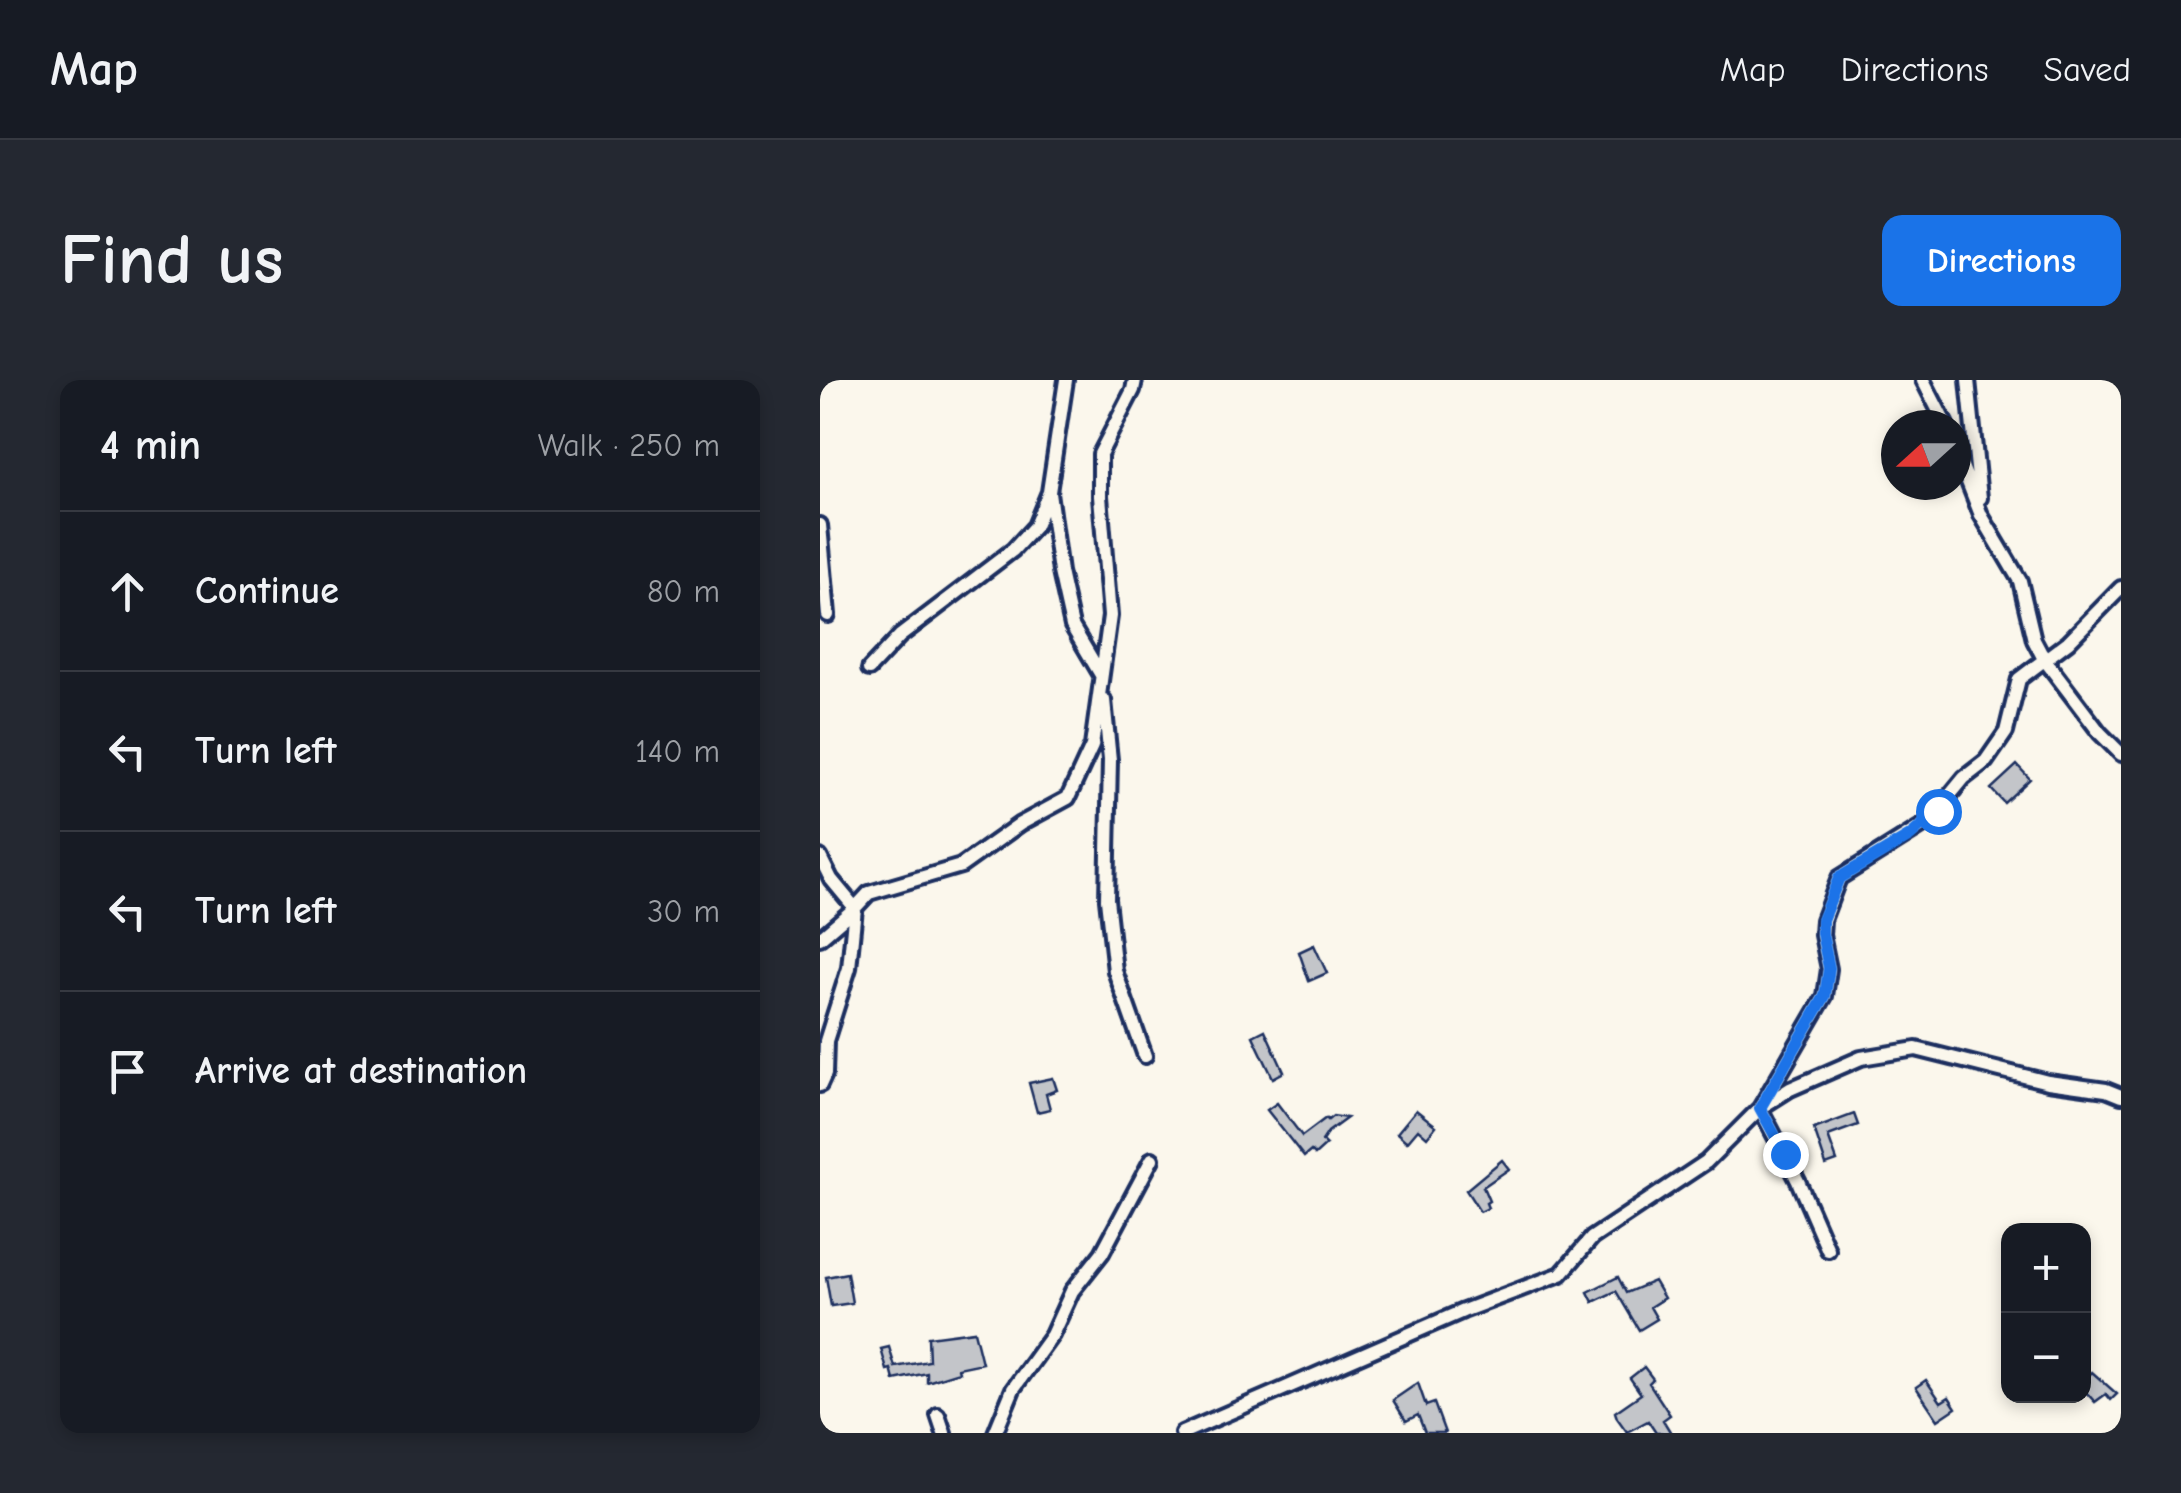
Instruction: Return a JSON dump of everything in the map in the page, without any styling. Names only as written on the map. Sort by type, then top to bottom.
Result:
[{"type":"street","points":[[868,669],[900,636],[1012,550],[1035,526],[1049,492],[1066,380]]},
{"type":"street","points":[[820,938],[869,892],[960,866],[1020,824],[1068,798],[1092,746],[1110,616],[1100,454],[1134,380]]},
{"type":"street","points":[[1923,380],[1938,410]]},
{"type":"street","points":[[1968,380],[1981,515]]},
{"type":"street","points":[[1971,489],[1981,515],[2020,581],[2028,622],[2044,659],[2100,733],[2121,754]]},
{"type":"street","points":[[1049,492],[1072,626],[1102,676],[1110,760],[1107,898],[1115,972],[1146,1056]]},
{"type":"street","points":[[820,525],[828,615]]},
{"type":"street","points":[[1760,1108],[1825,996],[1829,968],[1822,920],[1839,878],[1927,823],[1964,778],[1986,761],[2006,732],[2020,678],[2068,642],[2121,588]]},
{"type":"street","points":[[820,857],[831,879],[855,908],[849,968],[826,1041],[825,1074],[820,1085]]},
{"type":"street","points":[[1182,1433],[1463,1311],[1562,1274],[1592,1238],[1706,1162],[1760,1108],[1790,1089],[1861,1058],[1916,1049],[2121,1096]]},
{"type":"street","points":[[1760,1108],[1798,1180],[1828,1250]]},
{"type":"street","points":[[995,1433],[1013,1389],[1052,1336],[1072,1291],[1102,1253],[1152,1159]]},
{"type":"street","points":[[938,1414],[944,1433]]},
{"type":"building","points":[[2017,765],[2030,779],[2004,803],[1991,789]]},
{"type":"building","points":[[1314,945],[1327,973],[1309,981],[1299,952]]},
{"type":"building","points":[[1265,1030],[1284,1072],[1273,1078],[1253,1036]]},
{"type":"building","points":[[1053,1078],[1057,1090],[1046,1094],[1050,1109],[1037,1112],[1029,1083]]},
{"type":"building","points":[[1277,1103],[1302,1136],[1326,1118],[1347,1118],[1328,1132],[1322,1141],[1326,1145],[1315,1155],[1311,1151],[1304,1157],[1267,1110]]},
{"type":"building","points":[[1416,1110],[1436,1126],[1427,1137],[1418,1129],[1407,1142],[1397,1133]]},
{"type":"building","points":[[1854,1114],[1858,1125],[1828,1136],[1837,1161],[1826,1165],[1814,1129]]},
{"type":"building","points":[[1502,1160],[1509,1169],[1483,1187],[1489,1201],[1488,1208],[1480,1212],[1466,1190]]},
{"type":"building","points":[[847,1273],[852,1303],[831,1306],[826,1277]]},
{"type":"building","points":[[1618,1277],[1626,1293],[1654,1281],[1664,1298],[1650,1307],[1657,1319],[1639,1330],[1616,1291],[1593,1302],[1588,1292]]},
{"type":"building","points":[[974,1331],[982,1363],[958,1368],[959,1372],[927,1382],[927,1373],[894,1380],[891,1369],[887,1370],[881,1349],[889,1347],[895,1367],[929,1361],[928,1337]]},
{"type":"building","points":[[1644,1367],[1653,1379],[1649,1383],[1670,1415],[1663,1420],[1671,1433],[1656,1433],[1648,1421],[1627,1432],[1617,1418],[1615,1412],[1641,1394],[1630,1378]]},
{"type":"building","points":[[2091,1373],[2117,1394],[2111,1400],[2106,1394],[2095,1402],[2091,1398]]},
{"type":"building","points":[[1926,1380],[1941,1402],[1949,1397],[1956,1408],[1938,1420],[1916,1387]]},
{"type":"building","points":[[1418,1383],[1426,1406],[1434,1403],[1445,1433],[1425,1433],[1418,1415],[1406,1421],[1393,1400]]},
{"type":"route","points":[[1785,1154],[1760,1108],[1825,996],[1829,968],[1822,920],[1832,889],[1854,866],[1910,836],[1938,811]]}]
